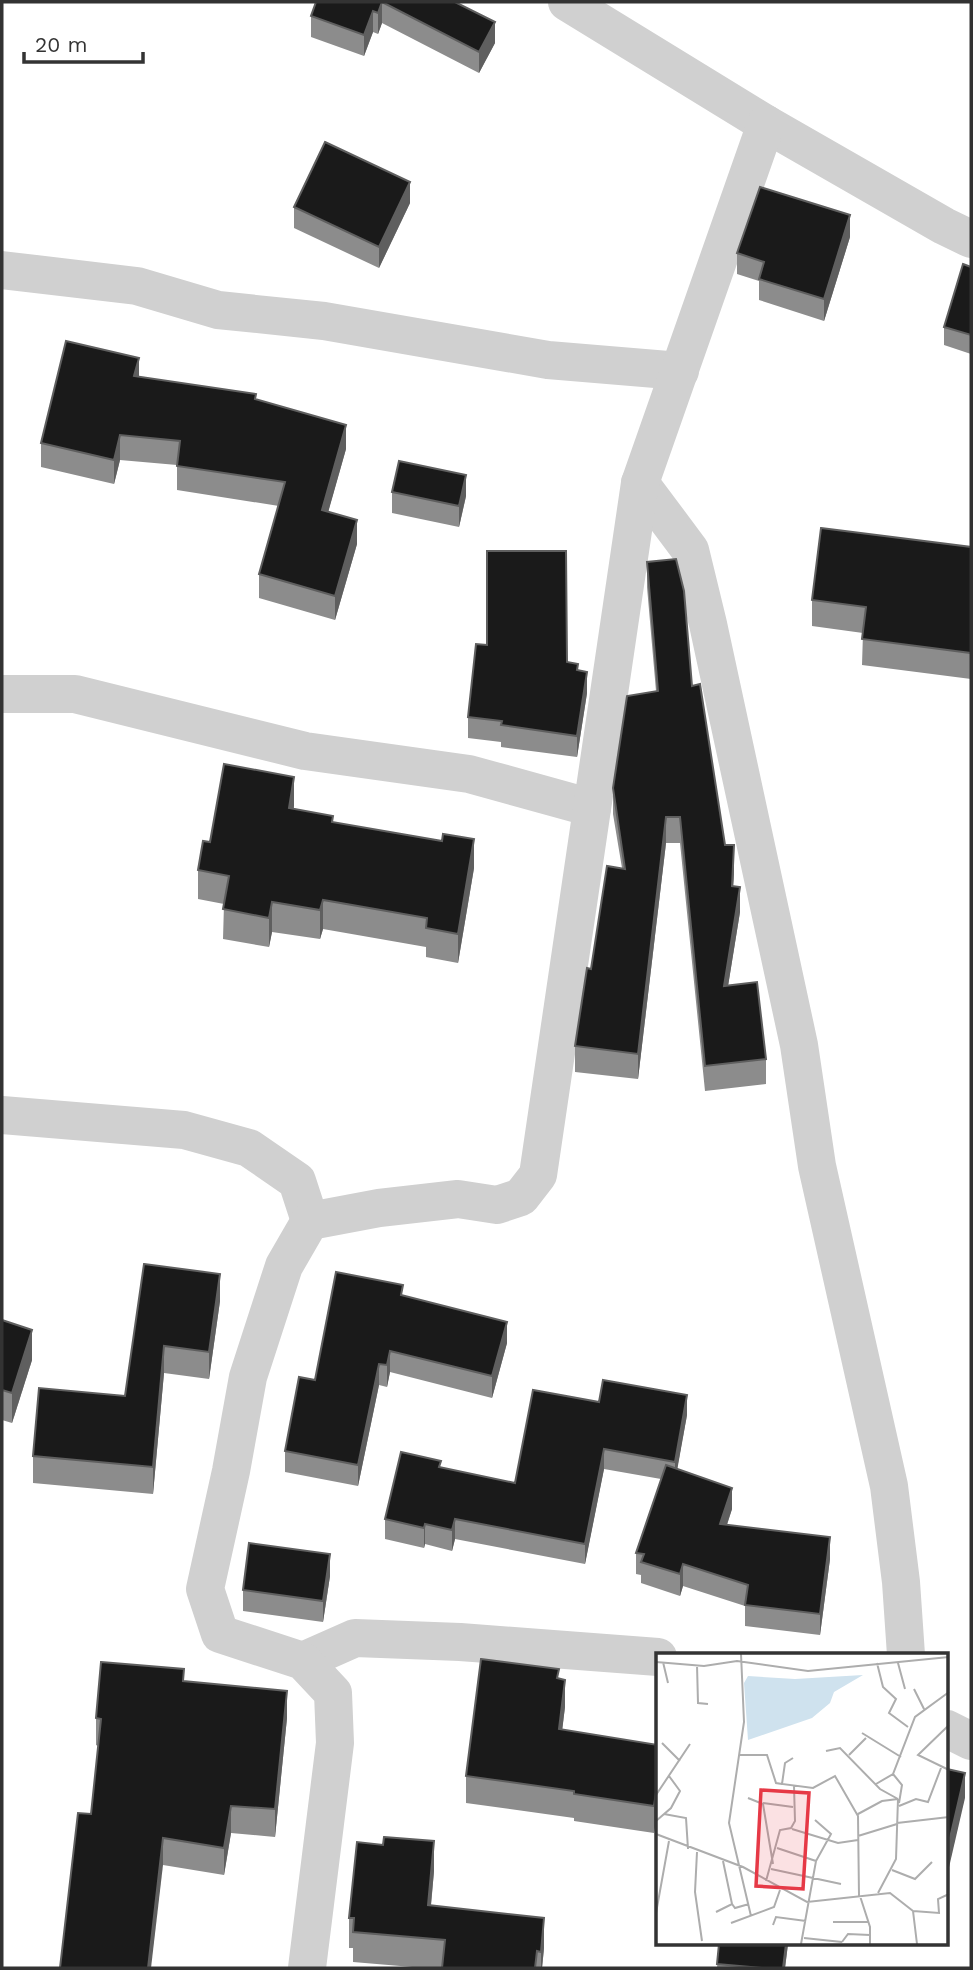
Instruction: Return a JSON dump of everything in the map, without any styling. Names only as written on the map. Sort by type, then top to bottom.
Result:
[{"type":"street","points":[[566,2],[766,124],[932,220],[971,239]]},
{"type":"street","points":[[310,1221],[379,1208],[457,1199],[497,1205],[522,1197],[538,1175],[640,483],[766,124]]},
{"type":"street","points":[[2,270],[137,286],[218,310],[324,321],[548,360],[680,370]]},
{"type":"street","points":[[640,483],[690,550],[708,624],[799,1045],[817,1166],[889,1486],[901,1582],[906,1653]]},
{"type":"street","points":[[2,694],[75,694],[304,751],[469,774],[592,808]]},
{"type":"street","points":[[2,1115],[184,1130],[249,1148],[297,1181],[310,1221],[284,1266],[247,1377],[231,1471],[205,1589],[220,1634],[303,1661],[333,1693],[335,1743],[307,1968]]},
{"type":"street","points":[[303,1661],[355,1639],[460,1642],[656,1657]]},
{"type":"street","points":[[948,1730],[971,1741]]},
{"type":"building","points":[[316,2],[382,2],[378,13],[373,11],[364,35],[311,16]]},
{"type":"building","points":[[382,2],[455,2],[495,22],[479,52]]},
{"type":"building","points":[[325,142],[410,182],[379,247],[294,207]]},
{"type":"building","points":[[760,187],[850,215],[824,299],[759,279],[764,262],[737,253]]},
{"type":"building","points":[[963,264],[971,267],[971,335],[944,327]]},
{"type":"building","points":[[66,341],[139,358],[134,376],[256,394],[255,399],[346,425],[322,510],[357,520],[335,596],[259,574],[285,482],[177,466],[180,441],[120,435],[114,460],[41,443]]},
{"type":"building","points":[[399,461],[466,475],[459,506],[392,492]]},
{"type":"building","points":[[821,528],[971,547],[971,653],[862,639],[866,607],[812,600]]},
{"type":"building","points":[[487,551],[566,551],[567,662],[578,664],[577,670],[587,672],[577,736],[501,725],[502,721],[468,717],[476,644],[487,645]]},
{"type":"building","points":[[676,559],[684,591],[692,686],[700,684],[725,845],[734,845],[732,886],[740,887],[724,986],[757,982],[766,1059],[705,1066],[680,817],[666,817],[638,1054],[575,1046],[587,968],[591,969],[607,866],[625,869],[613,788],[627,696],[658,691],[647,562]]},
{"type":"building","points":[[224,764],[294,777],[289,808],[333,816],[332,822],[442,841],[443,834],[474,839],[458,934],[426,928],[427,918],[323,900],[320,910],[272,902],[269,918],[223,909],[229,876],[198,870],[203,841],[210,842]]},
{"type":"building","points":[[144,1264],[220,1274],[209,1352],[164,1346],[153,1467],[33,1456],[39,1388],[125,1396]]},
{"type":"building","points":[[336,1272],[403,1285],[401,1295],[507,1322],[492,1376],[390,1351],[387,1365],[379,1364],[358,1465],[285,1451],[299,1377],[315,1380]]},
{"type":"building","points":[[2,1320],[32,1330],[12,1393],[2,1390]]},
{"type":"building","points":[[603,1380],[687,1395],[675,1462],[604,1449],[585,1544],[455,1519],[452,1530],[425,1524],[424,1528],[385,1519],[401,1452],[441,1461],[439,1467],[515,1483],[533,1390],[599,1402]]},
{"type":"building","points":[[666,1465],[732,1488],[720,1524],[830,1537],[820,1614],[745,1605],[748,1585],[683,1564],[680,1574],[641,1562],[644,1554],[636,1553]]},
{"type":"building","points":[[249,1543],[330,1554],[323,1601],[243,1590]]},
{"type":"building","points":[[481,1659],[559,1669],[557,1678],[565,1680],[559,1729],[656,1745],[654,1806],[574,1794],[574,1791],[466,1776]]},
{"type":"building","points":[[101,1662],[184,1669],[183,1681],[287,1691],[275,1809],[231,1806],[224,1848],[163,1838],[148,1968],[60,1968],[78,1813],[91,1814],[101,1719],[96,1718]]},
{"type":"building","points":[[948,1769],[965,1773],[948,1847]]},
{"type":"building","points":[[384,1837],[434,1841],[428,1905],[544,1918],[541,1952],[537,1951],[535,1968],[442,1968],[445,1940],[353,1932],[354,1918],[349,1918],[357,1842],[383,1845]]},
{"type":"building","points":[[719,1946],[786,1946],[783,1968],[717,1964]]}]
